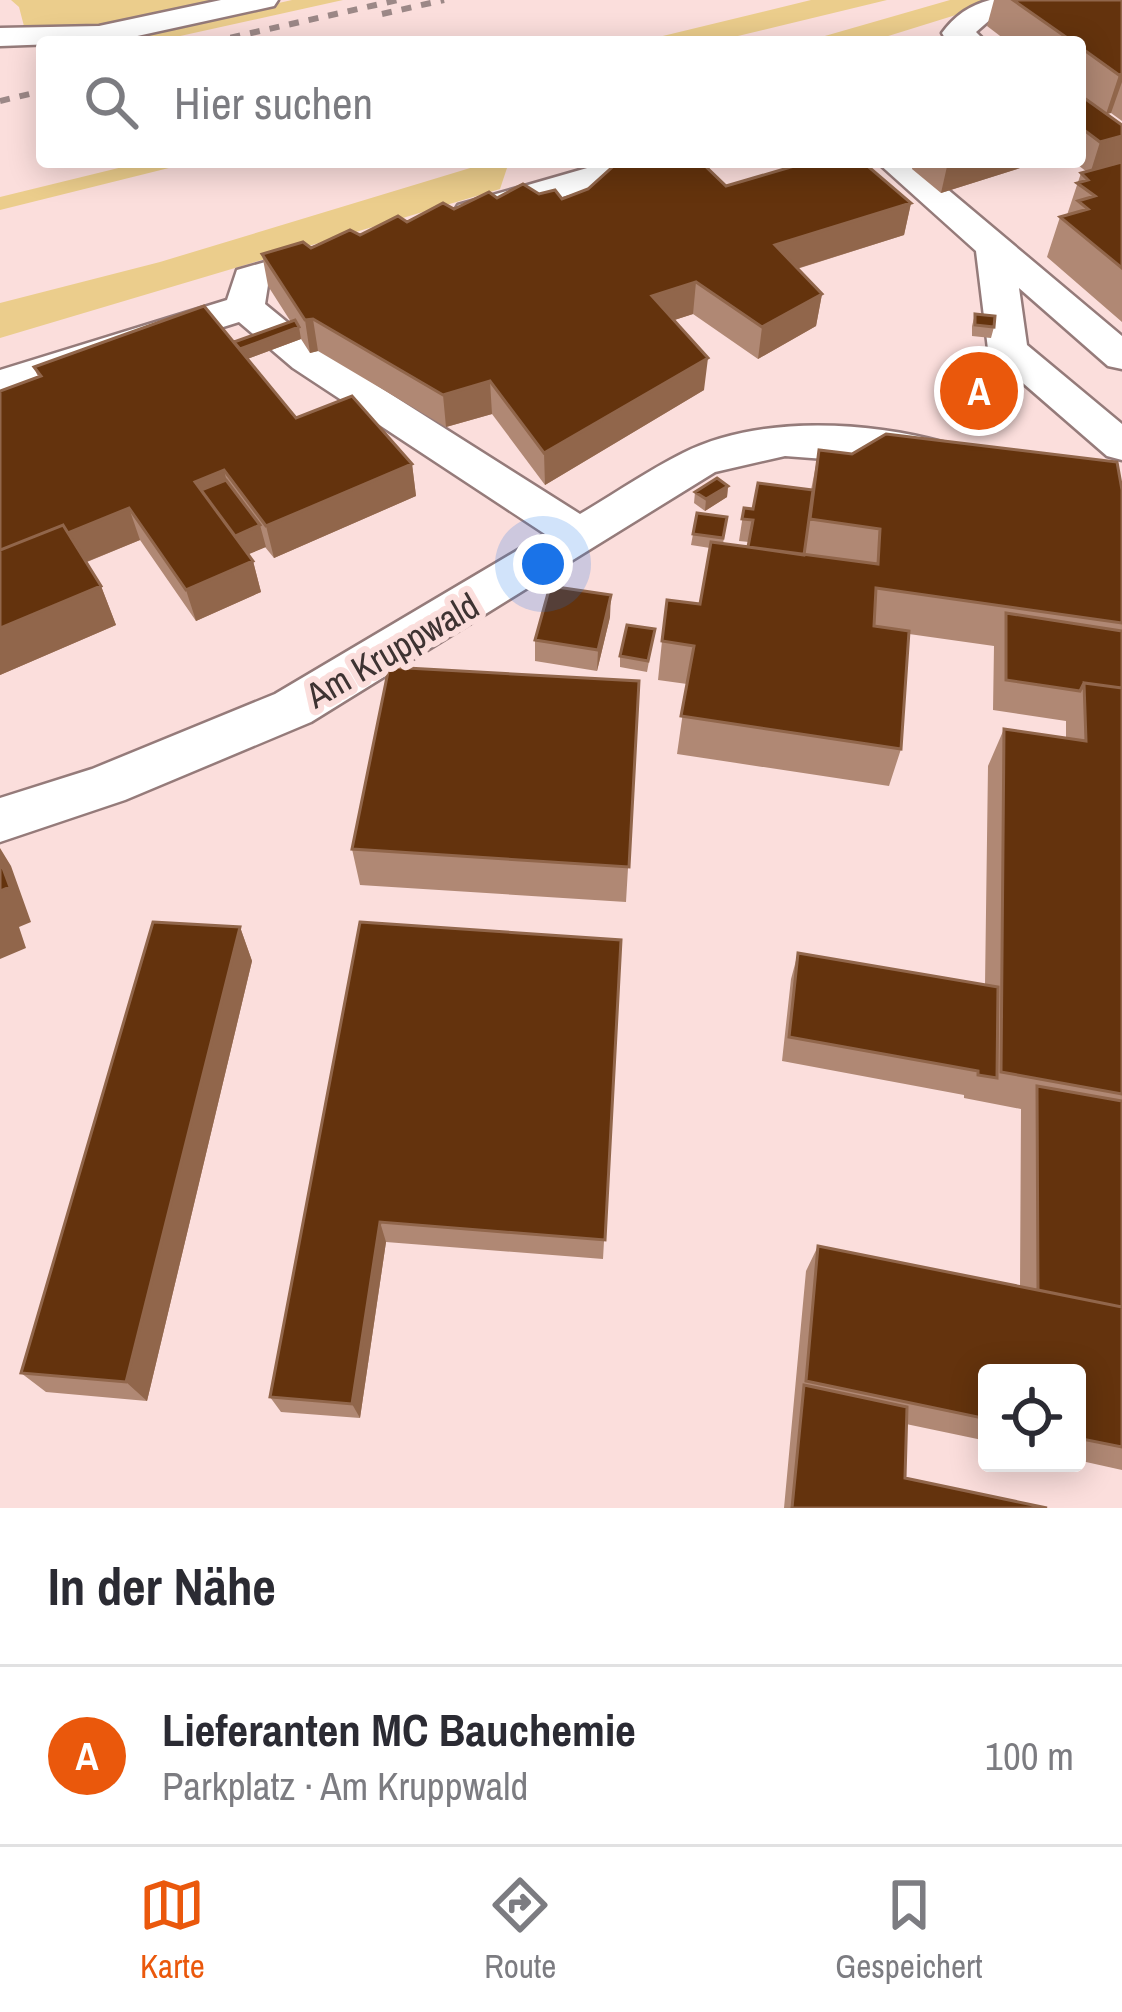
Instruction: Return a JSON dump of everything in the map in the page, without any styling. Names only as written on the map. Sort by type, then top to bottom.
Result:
[{"type":"street","points":[[7,36],[99,35],[263,0]]},
{"type":"street","points":[[954,36],[982,11],[1029,0]]},
{"type":"street","points":[[426,226],[624,168]]},
{"type":"street","points":[[902,168],[1122,357]]},
{"type":"street","points":[[245,307],[250,278],[360,246]]},
{"type":"street","points":[[994,248],[1008,349],[1114,466]]},
{"type":"street","points":[[0,384],[245,307]]},
{"type":"street","points":[[245,307],[308,359],[582,537]]},
{"type":"street","name":"Am Kruppwald","points":[[0,820],[107,785],[293,708],[700,462],[737,445],[787,439],[962,456]]},
{"type":"shaded area","points":[[11,0],[227,0],[88,28],[25,30],[19,7]]},
{"type":"shaded area","points":[[292,0],[343,0],[180,36],[129,36]]},
{"type":"shaded area","points":[[811,0],[887,0],[738,36],[663,36]]},
{"type":"shaded area","points":[[950,0],[1004,0],[888,36],[825,36]]},
{"type":"shaded area","points":[[118,168],[169,168],[0,210],[0,197]]},
{"type":"shaded area","points":[[470,168],[507,168],[500,189],[0,338],[0,303],[160,262]]},
{"type":"building","points":[[1013,0],[1122,0],[1122,74],[1086,51],[1086,36],[1064,36]]},
{"type":"building","points":[[1086,99],[1122,125],[1122,136],[1100,142],[1086,132]]},
{"type":"building","points":[[1122,162],[1122,268],[1060,217],[1088,209],[1078,201],[1095,196],[1077,183],[1088,180],[1081,173]]},
{"type":"building","points":[[611,168],[707,168],[726,186],[788,168],[870,168],[911,203],[775,245],[822,294],[762,327],[696,282],[652,296],[708,358],[544,453],[490,381],[443,395],[313,319],[305,320],[262,254],[303,242],[311,248],[350,230],[360,235],[398,216],[407,222],[443,203],[454,209],[489,192],[497,198],[523,184],[539,194],[555,190],[562,199],[588,189]]},
{"type":"building","points":[[204,306],[296,418],[352,396],[412,464],[266,526],[224,470],[195,482],[253,561],[186,590],[129,508],[68,533],[63,525],[0,550],[0,391],[41,376],[34,367]]},
{"type":"building","points":[[975,314],[995,316],[994,327],[975,325]]},
{"type":"building","points":[[295,320],[299,327],[240,349],[234,342]]},
{"type":"building","points":[[886,434],[1117,462],[1122,490],[1122,623],[876,588],[874,626],[909,631],[901,749],[681,716],[694,646],[662,641],[667,600],[700,604],[711,542],[878,564],[880,529],[810,519],[819,450],[852,454]]},
{"type":"building","points":[[717,478],[728,486],[706,499],[695,492]]},
{"type":"building","points":[[226,480],[260,525],[235,536],[201,490]]},
{"type":"building","points":[[758,483],[813,490],[804,555],[748,547],[753,520],[742,519],[744,508],[753,509]]},
{"type":"building","points":[[697,513],[727,517],[723,538],[693,534]]},
{"type":"building","points":[[63,525],[101,586],[0,628],[0,550]]},
{"type":"building","points":[[550,586],[611,595],[598,650],[535,640]]},
{"type":"building","points":[[1006,613],[1122,631],[1122,688],[1084,683],[1080,691],[1006,680]]},
{"type":"building","points":[[627,625],[655,629],[648,661],[620,656]]},
{"type":"building","points":[[389,667],[639,681],[629,867],[352,849]]},
{"type":"building","points":[[1084,683],[1122,688],[1122,1094],[1001,1072],[1004,729],[1086,741]]},
{"type":"building","points":[[0,860],[10,887],[0,891]]},
{"type":"building","points":[[153,922],[240,927],[126,1382],[21,1373]]},
{"type":"building","points":[[360,922],[621,940],[605,1240],[380,1222],[352,1404],[270,1397]]},
{"type":"building","points":[[798,953],[998,987],[997,1078],[789,1037]]},
{"type":"building","points":[[1037,1086],[1122,1101],[1122,1307],[1038,1290]]},
{"type":"building","points":[[818,1246],[1122,1307],[1122,1447],[1086,1440],[1086,1364],[978,1364],[978,1417],[806,1381]]},
{"type":"building","points":[[804,1385],[907,1407],[905,1478],[1047,1508],[792,1508]]},
{"type":"railway","points":[[238,36],[398,0]]},
{"type":"railway","points":[[382,14],[444,0]]},
{"type":"railway","points":[[0,101],[36,92]]},
{"type":"place","name":"Lieferanten MC Bauchemie","points":[[979,391]]}]
